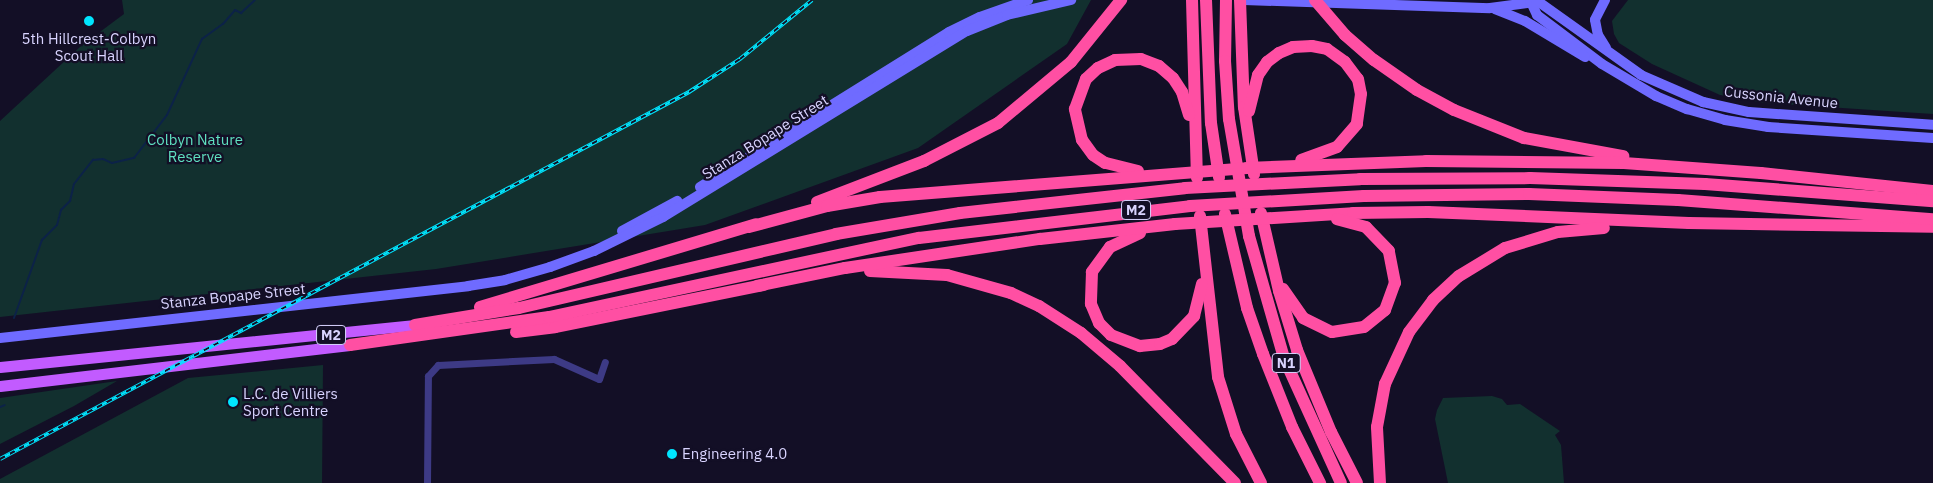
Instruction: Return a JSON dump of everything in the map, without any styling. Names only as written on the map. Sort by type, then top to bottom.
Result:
[{"type":"highway","points":[[749,227],[924,161],[980,134],[1017,110],[1057,76],[1105,23],[1121,0]]},
{"type":"highway","points":[[1192,0],[1194,145],[1202,243],[1218,376],[1236,434],[1261,483]]},
{"type":"highway","name":"N1","points":[[1206,0],[1215,153],[1230,237],[1247,308],[1263,354],[1292,428],[1320,483]]},
{"type":"highway","name":"N1","points":[[1226,0],[1225,22],[1234,151],[1249,236],[1284,358],[1341,483]]},
{"type":"highway","points":[[1240,0],[1242,90],[1249,142],[1268,242],[1297,350],[1331,432],[1357,483]]},
{"type":"highway","points":[[1315,0],[1337,26],[1374,60],[1417,90],[1468,117],[1509,133],[1578,150],[1728,166],[1761,173]]},
{"type":"highway","points":[[1247,168],[1311,159],[1343,143],[1357,124],[1361,109],[1361,94],[1354,73],[1340,57],[1320,47],[1293,47],[1272,57],[1261,70],[1252,90],[1249,142]]},
{"type":"highway","points":[[1194,145],[1182,92],[1166,71],[1152,63],[1133,58],[1114,60],[1092,72],[1082,87],[1075,109],[1076,124],[1082,140],[1093,155],[1106,163],[1127,170],[1195,171]]},
{"type":"highway","points":[[415,325],[749,227],[872,198],[1195,171],[1492,161],[1624,163],[1761,173],[1933,192]]},
{"type":"highway","name":"M2","points":[[415,325],[519,308],[746,253],[874,228],[960,213],[1185,188],[1350,180],[1540,178],[1705,184],[1933,201]]},
{"type":"highway","name":"M2","points":[[350,345],[533,320],[919,238],[1180,207],[1325,198],[1529,194],[1668,200],[1933,219]]},
{"type":"highway","points":[[350,345],[555,327],[845,268],[997,244],[1209,222],[1420,212],[1689,223],[1933,227]]},
{"type":"highway","points":[[1261,219],[1334,219],[1366,227],[1382,241],[1392,258],[1396,276],[1391,298],[1376,320],[1355,331],[1332,332],[1318,328],[1303,318],[1290,301],[1268,242]]},
{"type":"highway","points":[[1202,243],[1200,301],[1190,323],[1178,335],[1160,344],[1140,346],[1118,339],[1099,323],[1090,304],[1089,286],[1092,272],[1104,253],[1133,235],[1209,222]]},
{"type":"highway","points":[[1380,483],[1377,427],[1390,372],[1414,323],[1454,279],[1494,253],[1542,235],[1591,228],[1689,223]]},
{"type":"highway","points":[[757,286],[864,271],[896,270],[947,275],[1011,293],[1066,322],[1108,355],[1236,483]]},
{"type":"main road","name":"Stanza Bopape Street","points":[[468,286],[552,262],[609,238],[677,201],[949,32],[980,16],[1028,0]]},
{"type":"main road","name":"Stanza Bopape Street","points":[[0,338],[468,286],[528,274],[615,242],[663,217],[967,31],[1007,15],[1070,0]]},
{"type":"main road","points":[[1244,0],[1490,8],[1535,1],[1544,21],[1602,64]]},
{"type":"main road","points":[[1605,0],[1597,10],[1595,24],[1600,39],[1613,56]]},
{"type":"main road","name":"Cussonia Avenue","points":[[1535,1],[1613,56],[1672,91],[1732,110],[1933,125]]},
{"type":"main road","points":[[1490,8],[1516,16],[1584,57],[1602,64]]},
{"type":"main road","name":"Cussonia Avenue","points":[[1602,64],[1672,103],[1725,120],[1768,127],[1933,138]]},
{"type":"main road","name":"M2","points":[[0,367],[415,325]]},
{"type":"main road","name":"M2","points":[[0,386],[199,361],[350,345]]},
{"type":"street","points":[[427,483],[428,376],[438,365],[554,359],[599,379],[605,362]]},
{"type":"green space","name":"Colbyn Nature Reserve","points":[[122,0],[1091,0],[1067,44],[918,148],[705,225],[436,269],[0,317],[0,121],[81,46],[124,14]]},
{"type":"green space","points":[[1628,0],[1933,0],[1933,114],[1765,103],[1720,95],[1652,64],[1619,43],[1614,34],[1612,21]]},
{"type":"green space","name":"L.C. de Villiers Sport Centre","points":[[323,365],[322,483],[0,483],[0,479],[188,378]]},
{"type":"green space","points":[[117,381],[74,406],[0,444],[0,398]]},
{"type":"green space","points":[[1492,396],[1502,399],[1507,405],[1520,404],[1560,431],[1555,435],[1561,445],[1564,483],[1448,483],[1435,419],[1443,398]]},
{"type":"waterway","points":[[14,318],[42,240],[57,225],[61,210],[70,201],[74,184],[93,160],[103,159],[112,163],[134,158],[167,115],[202,39],[223,24],[235,10],[241,13],[255,0]]},
{"type":"waterway","points":[[0,407],[5,405]]},
{"type":"railway","points":[[0,459],[689,92],[740,59],[812,0]]},
{"type":"place","name":"5th Hillcrest-Colbyn Scout Hall","points":[[89,21]]},
{"type":"place","name":"L.C. de Villiers Sport Centre","points":[[233,402]]},
{"type":"place","name":"Engineering 4.0","points":[[672,454]]}]
